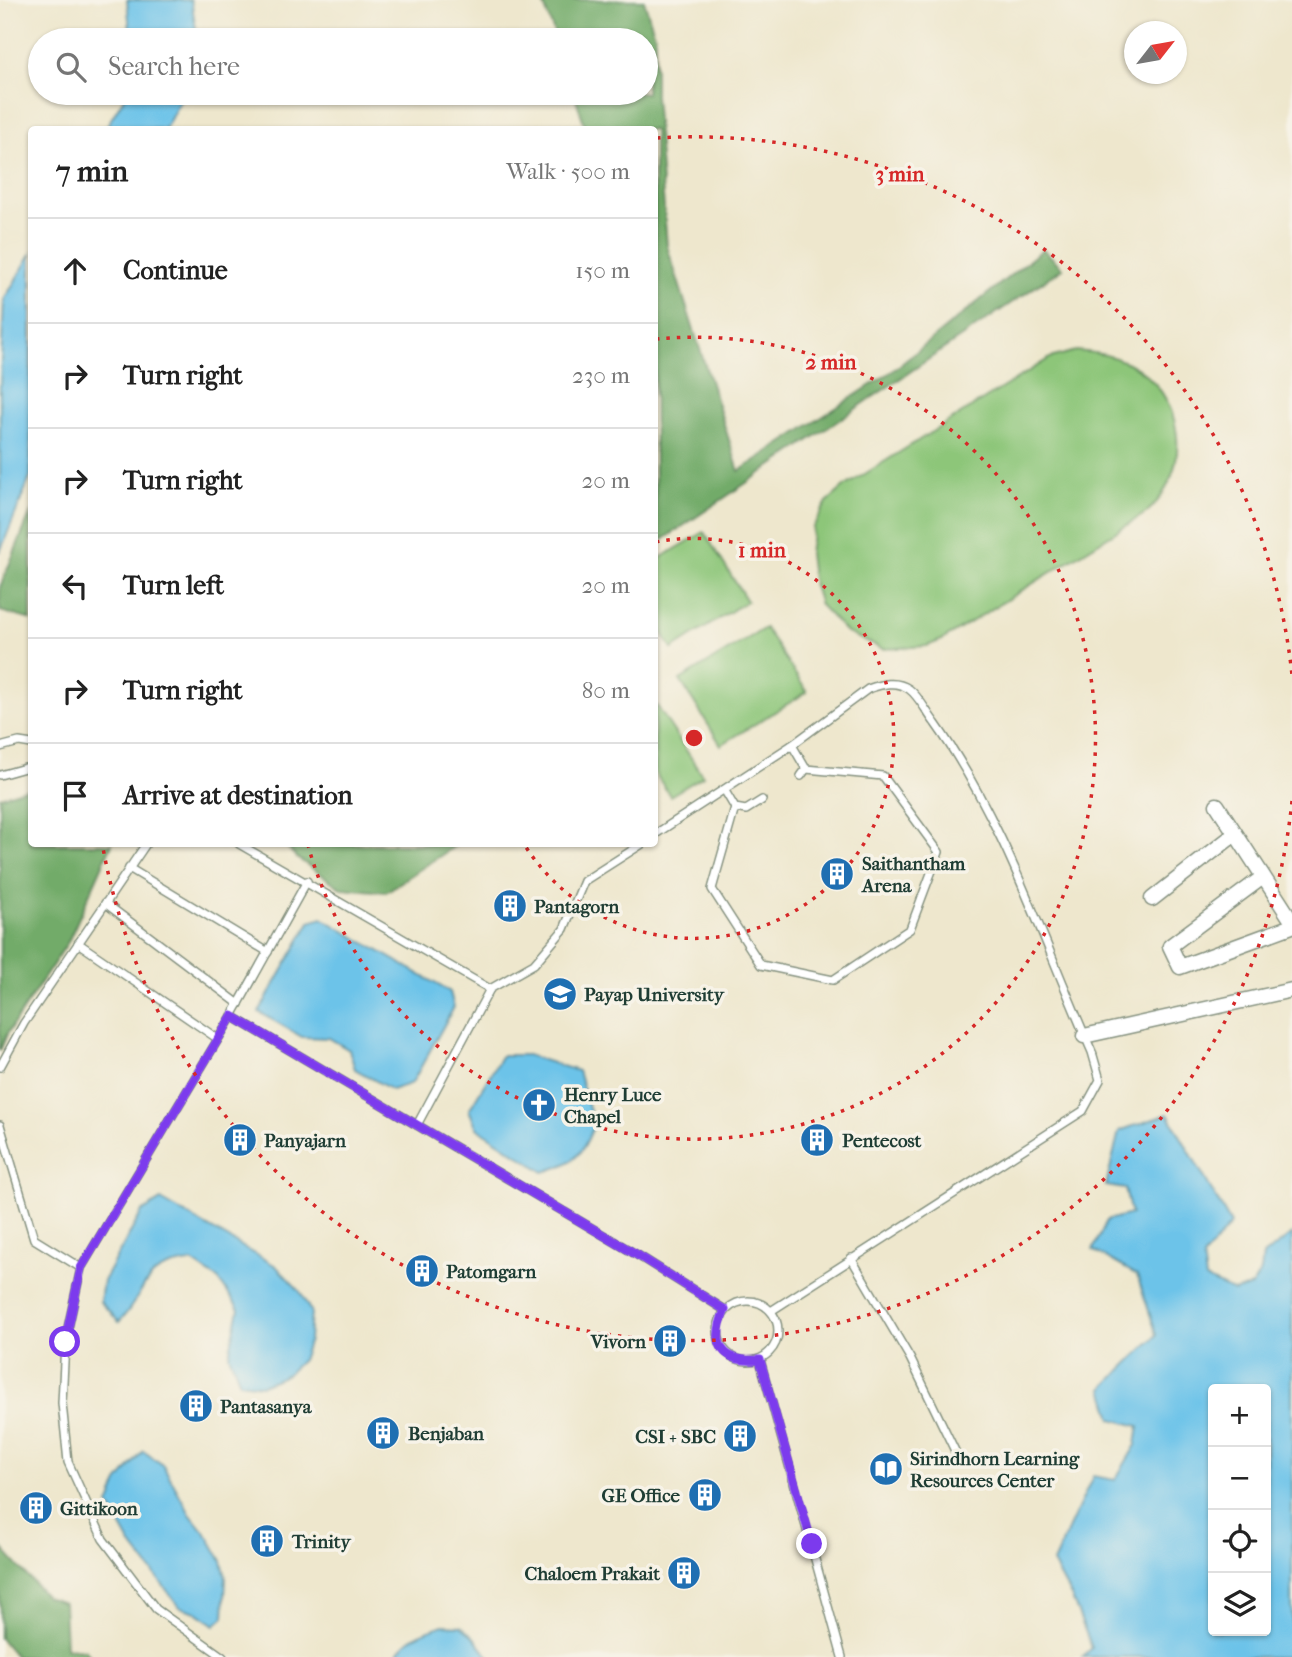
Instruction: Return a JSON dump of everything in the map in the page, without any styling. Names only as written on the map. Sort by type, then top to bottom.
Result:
[{"type":"street","points":[[1217,805],[1263,877],[1292,924],[1180,967],[1170,946],[1263,877]]},
{"type":"street","points":[[1152,899],[1235,834]]},
{"type":"street","points":[[1084,1036],[1292,990]]},
{"type":"lane","points":[[658,832],[792,745],[868,689],[880,684],[897,683],[911,690],[946,740],[990,816],[1084,1036],[1100,1080],[1083,1111],[771,1311]]},
{"type":"lane","points":[[0,747],[19,742],[28,743]]},
{"type":"lane","points":[[792,745],[806,769]]},
{"type":"lane","points":[[0,775],[28,767]]},
{"type":"lane","points":[[800,776],[806,769]]},
{"type":"lane","points":[[725,790],[735,808],[712,889],[761,965],[833,980],[910,929],[939,852],[883,776],[806,769]]},
{"type":"lane","points":[[735,808],[746,810],[762,800]]},
{"type":"lane","points":[[0,1067],[24,1023],[144,847]]},
{"type":"lane","points":[[245,847],[491,989]]},
{"type":"lane","points":[[417,1125],[491,989],[534,964],[549,947],[564,929],[584,881],[637,847]]},
{"type":"lane","points":[[129,868],[268,952]]},
{"type":"lane","points":[[223,1657],[156,1609],[103,1539],[68,1462],[62,1403],[65,1342],[81,1268],[218,1040],[307,881]]},
{"type":"lane","points":[[105,903],[239,1004]]},
{"type":"lane","points":[[78,943],[218,1040]]},
{"type":"lane","points":[[232,1016],[639,1256],[725,1310]]},
{"type":"lane","points":[[0,1125],[34,1238],[81,1268]]},
{"type":"lane","points":[[851,1258],[910,1358],[957,1455]]},
{"type":"lane","points":[[748,1300],[761,1303],[771,1311],[778,1324],[778,1339],[772,1352],[760,1360],[740,1362],[723,1349],[717,1330],[725,1310],[735,1303],[748,1300]]},
{"type":"lane","points":[[760,1360],[842,1657]]},
{"type":"green space","points":[[542,0],[644,0],[653,28],[552,28]]},
{"type":"green space","points":[[578,105],[656,105],[657,126],[585,126]]},
{"type":"green space","points":[[658,134],[667,246],[739,471],[894,370],[1043,249],[1063,268],[658,543]]},
{"type":"green space","points":[[1076,351],[1103,354],[1128,363],[1147,376],[1162,393],[1172,412],[1177,433],[1177,455],[1172,476],[1161,496],[1146,513],[942,640],[927,646],[883,649],[847,633],[820,605],[812,579],[809,553],[813,527],[827,502],[844,487],[1050,358]]},
{"type":"green space","points":[[28,519],[28,619],[0,611],[0,587]]},
{"type":"green space","points":[[704,532],[747,601],[672,649],[658,625],[658,559]]},
{"type":"green space","points":[[765,628],[807,692],[721,745],[680,680]]},
{"type":"green space","points":[[658,708],[703,776],[670,796],[658,778]]},
{"type":"green space","points":[[28,788],[28,847],[111,847],[68,942],[7,1034],[0,1051],[0,797]]},
{"type":"green space","points":[[287,847],[454,847],[386,892],[341,888],[297,858]]},
{"type":"green space","points":[[0,1546],[46,1597],[64,1603],[66,1648],[85,1650],[91,1657],[16,1657],[0,1638]]},
{"type":"water","points":[[127,0],[191,0],[196,28],[130,28]]},
{"type":"water","points":[[120,105],[178,105],[167,126],[107,126]]},
{"type":"water","points":[[28,259],[28,482],[0,552],[0,386],[4,300]]},
{"type":"water","points":[[322,918],[450,992],[454,1007],[412,1083],[392,1090],[355,1069],[349,1050],[329,1038],[302,1037],[259,1012],[310,922]]},
{"type":"water","points":[[502,1055],[527,1055],[578,1071],[594,1125],[581,1151],[571,1161],[544,1172],[477,1128],[469,1110]]},
{"type":"water","points":[[1168,1114],[1231,1224],[1203,1257],[1206,1279],[1234,1292],[1252,1286],[1261,1271],[1263,1256],[1292,1234],[1292,1657],[1082,1657],[1092,1648],[1072,1598],[1053,1563],[1093,1476],[1115,1480],[1136,1445],[1139,1426],[1112,1419],[1103,1388],[1157,1335],[1137,1275],[1093,1250],[1107,1220],[1131,1214],[1125,1189],[1106,1186],[1119,1131]]},
{"type":"water","points":[[161,1200],[276,1266],[299,1290],[311,1312],[309,1340],[302,1360],[286,1375],[262,1385],[240,1382],[229,1355],[239,1309],[219,1280],[192,1262],[162,1269],[153,1275],[119,1322],[100,1302],[103,1281],[142,1212]]},
{"type":"water","points":[[143,1451],[163,1465],[190,1514],[209,1538],[222,1561],[226,1577],[224,1617],[215,1625],[196,1612],[180,1607],[130,1543],[109,1505],[118,1482]]},
{"type":"water","points":[[443,1625],[461,1626],[472,1635],[489,1657],[395,1657],[410,1640]]},
{"type":"place","name":"Saithantham Arena","points":[[837,874]]},
{"type":"place","name":"Pantagorn","points":[[510,906]]},
{"type":"place","name":"Payap University","points":[[560,994]]},
{"type":"place","name":"Henry Luce Chapel","points":[[539,1105]]},
{"type":"place","name":"Panyajarn","points":[[240,1140]]},
{"type":"place","name":"Pentecost","points":[[817,1140]]},
{"type":"place","name":"Patomgarn","points":[[422,1271]]},
{"type":"place","name":"Vivorn","points":[[670,1341]]},
{"type":"place","name":"Pantasanya","points":[[196,1406]]},
{"type":"place","name":"Benjaban","points":[[383,1433]]},
{"type":"place","name":"CSI + SBC","points":[[740,1436]]},
{"type":"place","name":"Sirindhorn Learning Resources Center","points":[[886,1469]]},
{"type":"place","name":"GE Office","points":[[705,1495]]},
{"type":"place","name":"Gittikoon","points":[[36,1508]]},
{"type":"place","name":"Trinity","points":[[267,1541]]},
{"type":"place","name":"Chaloem Prakait","points":[[684,1573]]},
{"type":"route","points":[[65,1342],[81,1268],[232,1016],[639,1256],[725,1310],[717,1330],[723,1349],[740,1362],[760,1360],[812,1544]]}]
